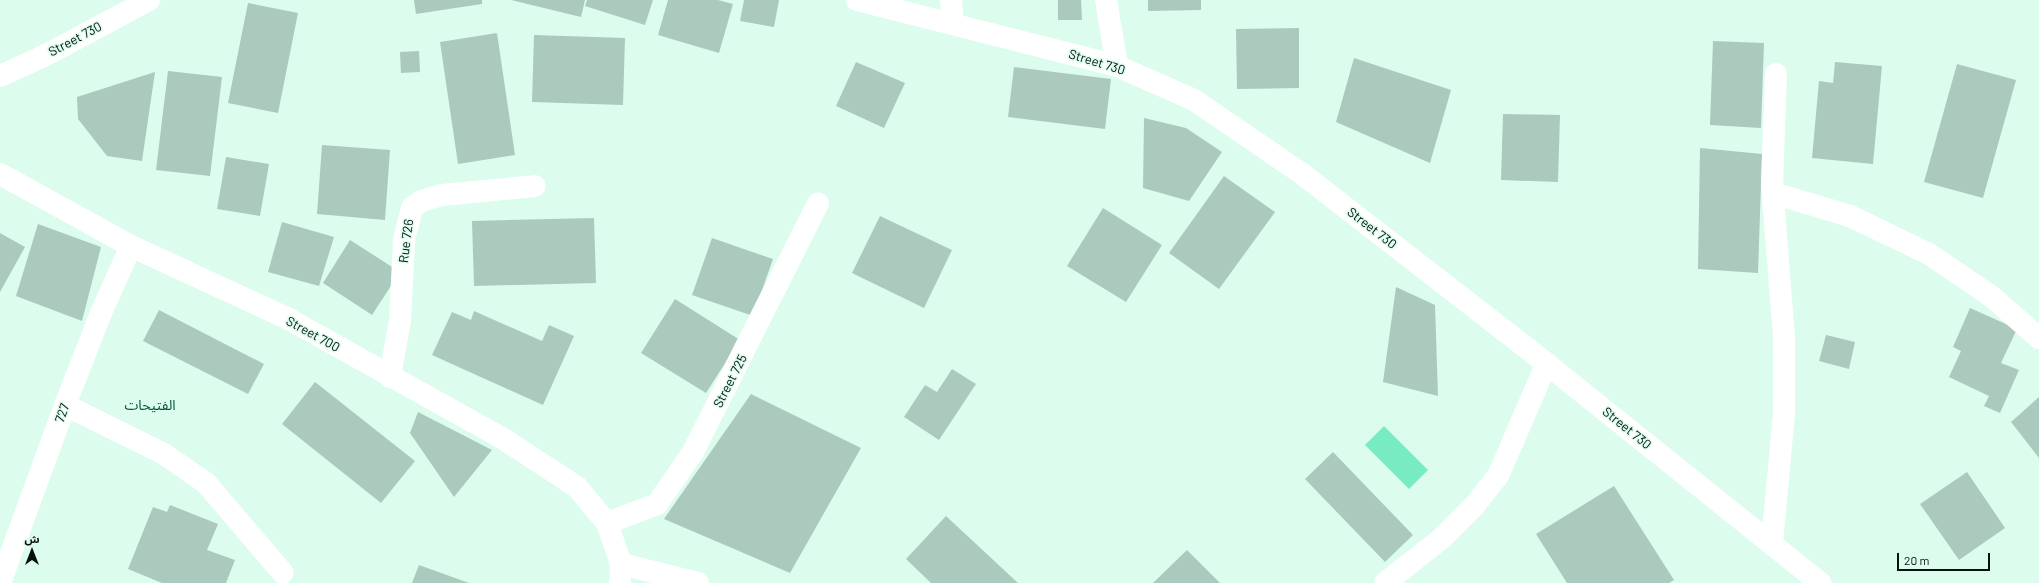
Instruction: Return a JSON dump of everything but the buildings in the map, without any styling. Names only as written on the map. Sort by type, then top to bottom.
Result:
[{"type":"street","name":"Street 730","points":[[0,76],[46,55],[149,0]]},
{"type":"street","name":"Street 730","points":[[857,0],[953,22],[1117,66],[1194,100],[1301,173],[1547,363],[1820,583]]},
{"type":"street","points":[[951,0],[953,22]]},
{"type":"street","points":[[1106,0],[1117,66]]},
{"type":"street","points":[[1772,543],[1784,412],[1784,337],[1773,193],[1776,74]]},
{"type":"street","name":"Street 700","points":[[0,174],[131,246],[287,318],[390,378],[502,438],[577,487],[607,523]]},
{"type":"street","name":"Rue 726","points":[[390,378],[400,320],[404,240],[412,208],[421,201],[442,194],[535,186]]},
{"type":"street","points":[[1773,193],[1850,216],[1929,254],[1991,296],[2039,338]]},
{"type":"street","name":"Street 725","points":[[607,523],[657,504],[693,452],[818,204]]},
{"type":"street","name":"727","points":[[0,583],[65,405],[101,312],[131,246]]},
{"type":"street","points":[[1385,583],[1441,539],[1475,505],[1498,476],[1547,363]]},
{"type":"street","points":[[65,405],[164,454],[206,483],[283,573]]},
{"type":"street","points":[[607,523],[621,574],[698,583]]},
{"type":"shaded area","points":[[1384,426],[1428,470],[1409,489],[1365,445]]},
{"type":"district","name":"الفتيحات","points":[[150,405]]}]
